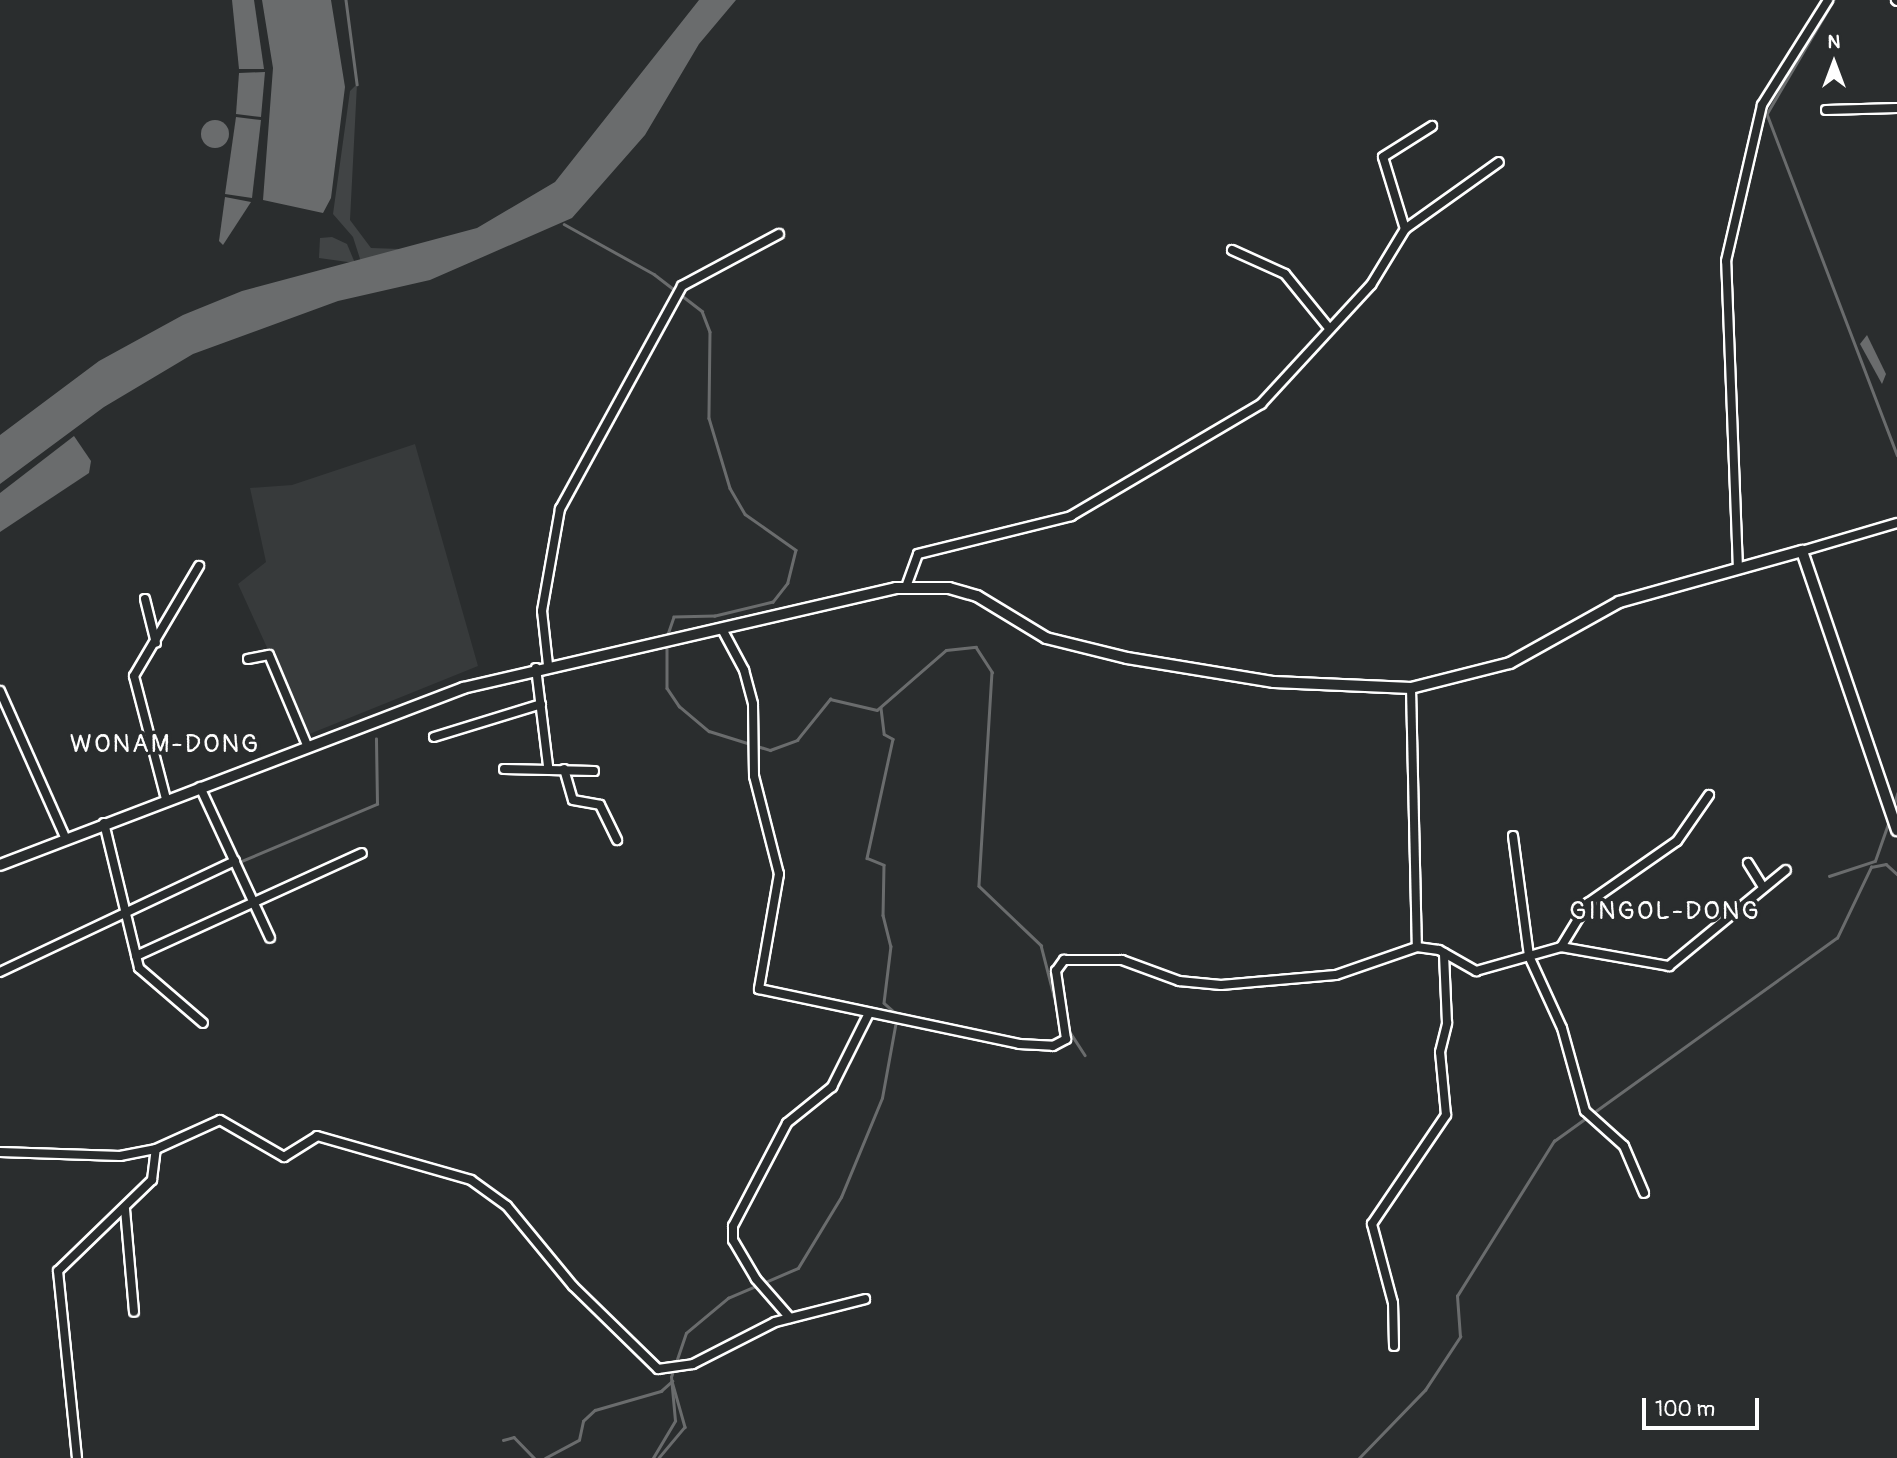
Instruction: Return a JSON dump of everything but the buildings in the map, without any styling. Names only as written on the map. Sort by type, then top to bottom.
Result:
[{"type":"main road","points":[[0,865],[65,837],[307,745],[536,668],[906,587],[977,596],[1046,638],[1127,658],[1274,682],[1412,688],[1510,663],[1619,602],[1802,551],[1897,830]]},
{"type":"street","points":[[1738,569],[1726,261],[1762,105],[1828,0]]},
{"type":"street","points":[[1826,110],[1897,108]]},
{"type":"street","points":[[1405,229],[1383,158],[1432,126]]},
{"type":"street","points":[[906,587],[918,554],[1071,516],[1179,456],[1261,404],[1328,327],[1371,285],[1405,229],[1499,162]]},
{"type":"street","points":[[548,665],[542,611],[560,509],[682,286],[779,234]]},
{"type":"street","points":[[1231,250],[1285,274],[1328,327]]},
{"type":"street","points":[[1802,551],[1897,523]]},
{"type":"street","points":[[166,799],[134,684],[136,666],[156,643],[199,566]]},
{"type":"street","points":[[145,599],[156,643]]},
{"type":"street","points":[[722,629],[744,670],[753,704],[754,776],[779,874],[759,989],[868,1015],[1053,1046],[1066,1039],[1056,971],[1064,960],[1122,960],[1180,981],[1221,985],[1336,975],[1417,947],[1444,953],[1476,971],[1561,947],[1669,966],[1786,870]]},
{"type":"street","points":[[248,659],[269,655],[307,745]]},
{"type":"street","points":[[536,668],[548,766]]},
{"type":"street","points":[[1412,688],[1417,947]]},
{"type":"street","points":[[0,691],[65,837]]},
{"type":"street","points":[[434,737],[541,704]]},
{"type":"street","points":[[504,769],[548,766],[594,771]]},
{"type":"street","points":[[564,769],[573,800],[600,806],[617,840]]},
{"type":"street","points":[[200,787],[270,938]]},
{"type":"street","points":[[1561,947],[1588,903],[1677,841],[1709,795]]},
{"type":"street","points":[[104,823],[139,968],[203,1023]]},
{"type":"street","points":[[1513,836],[1529,956],[1562,1028],[1585,1111],[1624,1146],[1644,1194]]},
{"type":"street","points":[[136,956],[362,853]]},
{"type":"street","points":[[0,972],[125,910],[235,861]]},
{"type":"street","points":[[1748,863],[1763,887]]},
{"type":"street","points":[[1394,1346],[1393,1303],[1372,1224],[1446,1115],[1440,1052],[1447,1023],[1444,953]]},
{"type":"street","points":[[790,1318],[756,1279],[733,1240],[733,1226],[782,1131],[832,1087],[868,1015]]},
{"type":"street","points":[[0,1152],[120,1156],[156,1149],[220,1120],[284,1157],[317,1136],[481,1184],[658,1369],[693,1364],[790,1318],[864,1299]]},
{"type":"street","points":[[77,1458],[58,1271],[152,1180],[156,1149]]},
{"type":"street","points":[[125,1209],[134,1312]]},
{"type":"shaded area","points":[[232,0],[254,0],[264,69],[239,69]]},
{"type":"shaded area","points":[[262,0],[331,0],[345,87],[331,198],[323,213],[263,200],[273,68]]},
{"type":"shaded area","points":[[699,0],[736,0],[699,44],[645,135],[572,218],[430,280],[338,301],[193,354],[104,407],[0,484],[0,435],[99,361],[183,315],[242,291],[477,228],[555,182]]},
{"type":"shaded area","points":[[265,72],[261,117],[236,114],[239,73]]},
{"type":"shaded area","points":[[357,84],[350,220],[371,248],[400,249],[361,262],[353,237],[333,214],[350,91]]},
{"type":"shaded area","points":[[236,117],[261,120],[252,198],[225,194]]},
{"type":"shaded area","points":[[215,120],[225,124],[229,134],[225,144],[215,148],[205,144],[201,134],[205,124]]},
{"type":"shaded area","points":[[225,197],[251,202],[223,245],[219,241]]},
{"type":"shaded area","points":[[332,237],[347,244],[355,263],[319,258],[320,238]]},
{"type":"shaded area","points":[[1867,335],[1886,374],[1882,384],[1860,344]]},
{"type":"shaded area","points":[[74,436],[91,461],[89,473],[0,532],[0,493]]},
{"type":"shaded area","points":[[415,444],[478,666],[307,735],[238,584],[266,562],[250,488],[292,485]]},
{"type":"waterway","points":[[346,0],[357,84]]},
{"type":"waterway","points":[[1834,0],[1767,114],[1897,455]]},
{"type":"waterway","points":[[564,224],[654,274],[702,311],[710,332],[709,418],[730,488],[745,514],[796,550],[788,583],[773,602],[715,616],[674,617],[667,637]]},
{"type":"waterway","points":[[667,644],[667,688],[679,706],[709,731],[770,750],[797,740],[830,699],[877,710],[946,650],[976,647],[992,672],[979,886],[1041,945],[1059,1015]]},
{"type":"waterway","points":[[881,708],[884,734],[893,739],[867,858],[884,865],[883,915],[891,946],[884,1003],[898,1015]]},
{"type":"waterway","points":[[237,863],[377,804],[376,739]]},
{"type":"waterway","points":[[1893,808],[1897,794]]},
{"type":"waterway","points":[[1829,876],[1875,861],[1889,821]]},
{"type":"waterway","points":[[1359,1458],[1425,1390],[1460,1337],[1457,1296],[1554,1141],[1837,938],[1871,867],[1886,864],[1897,874]]},
{"type":"waterway","points":[[653,1458],[675,1421],[671,1377],[686,1333],[728,1298],[798,1268],[841,1197],[882,1098],[896,1021]]},
{"type":"waterway","points":[[1068,1029],[1085,1055]]},
{"type":"waterway","points":[[545,1458],[579,1440],[583,1421],[595,1410],[661,1391],[672,1381],[685,1427],[659,1458]]},
{"type":"waterway","points":[[503,1440],[514,1437],[534,1458]]},
{"type":"district","name":"WONAM-DONG","points":[[165,745]]},
{"type":"district","name":"GINGOL-DONG","points":[[1665,912]]}]
